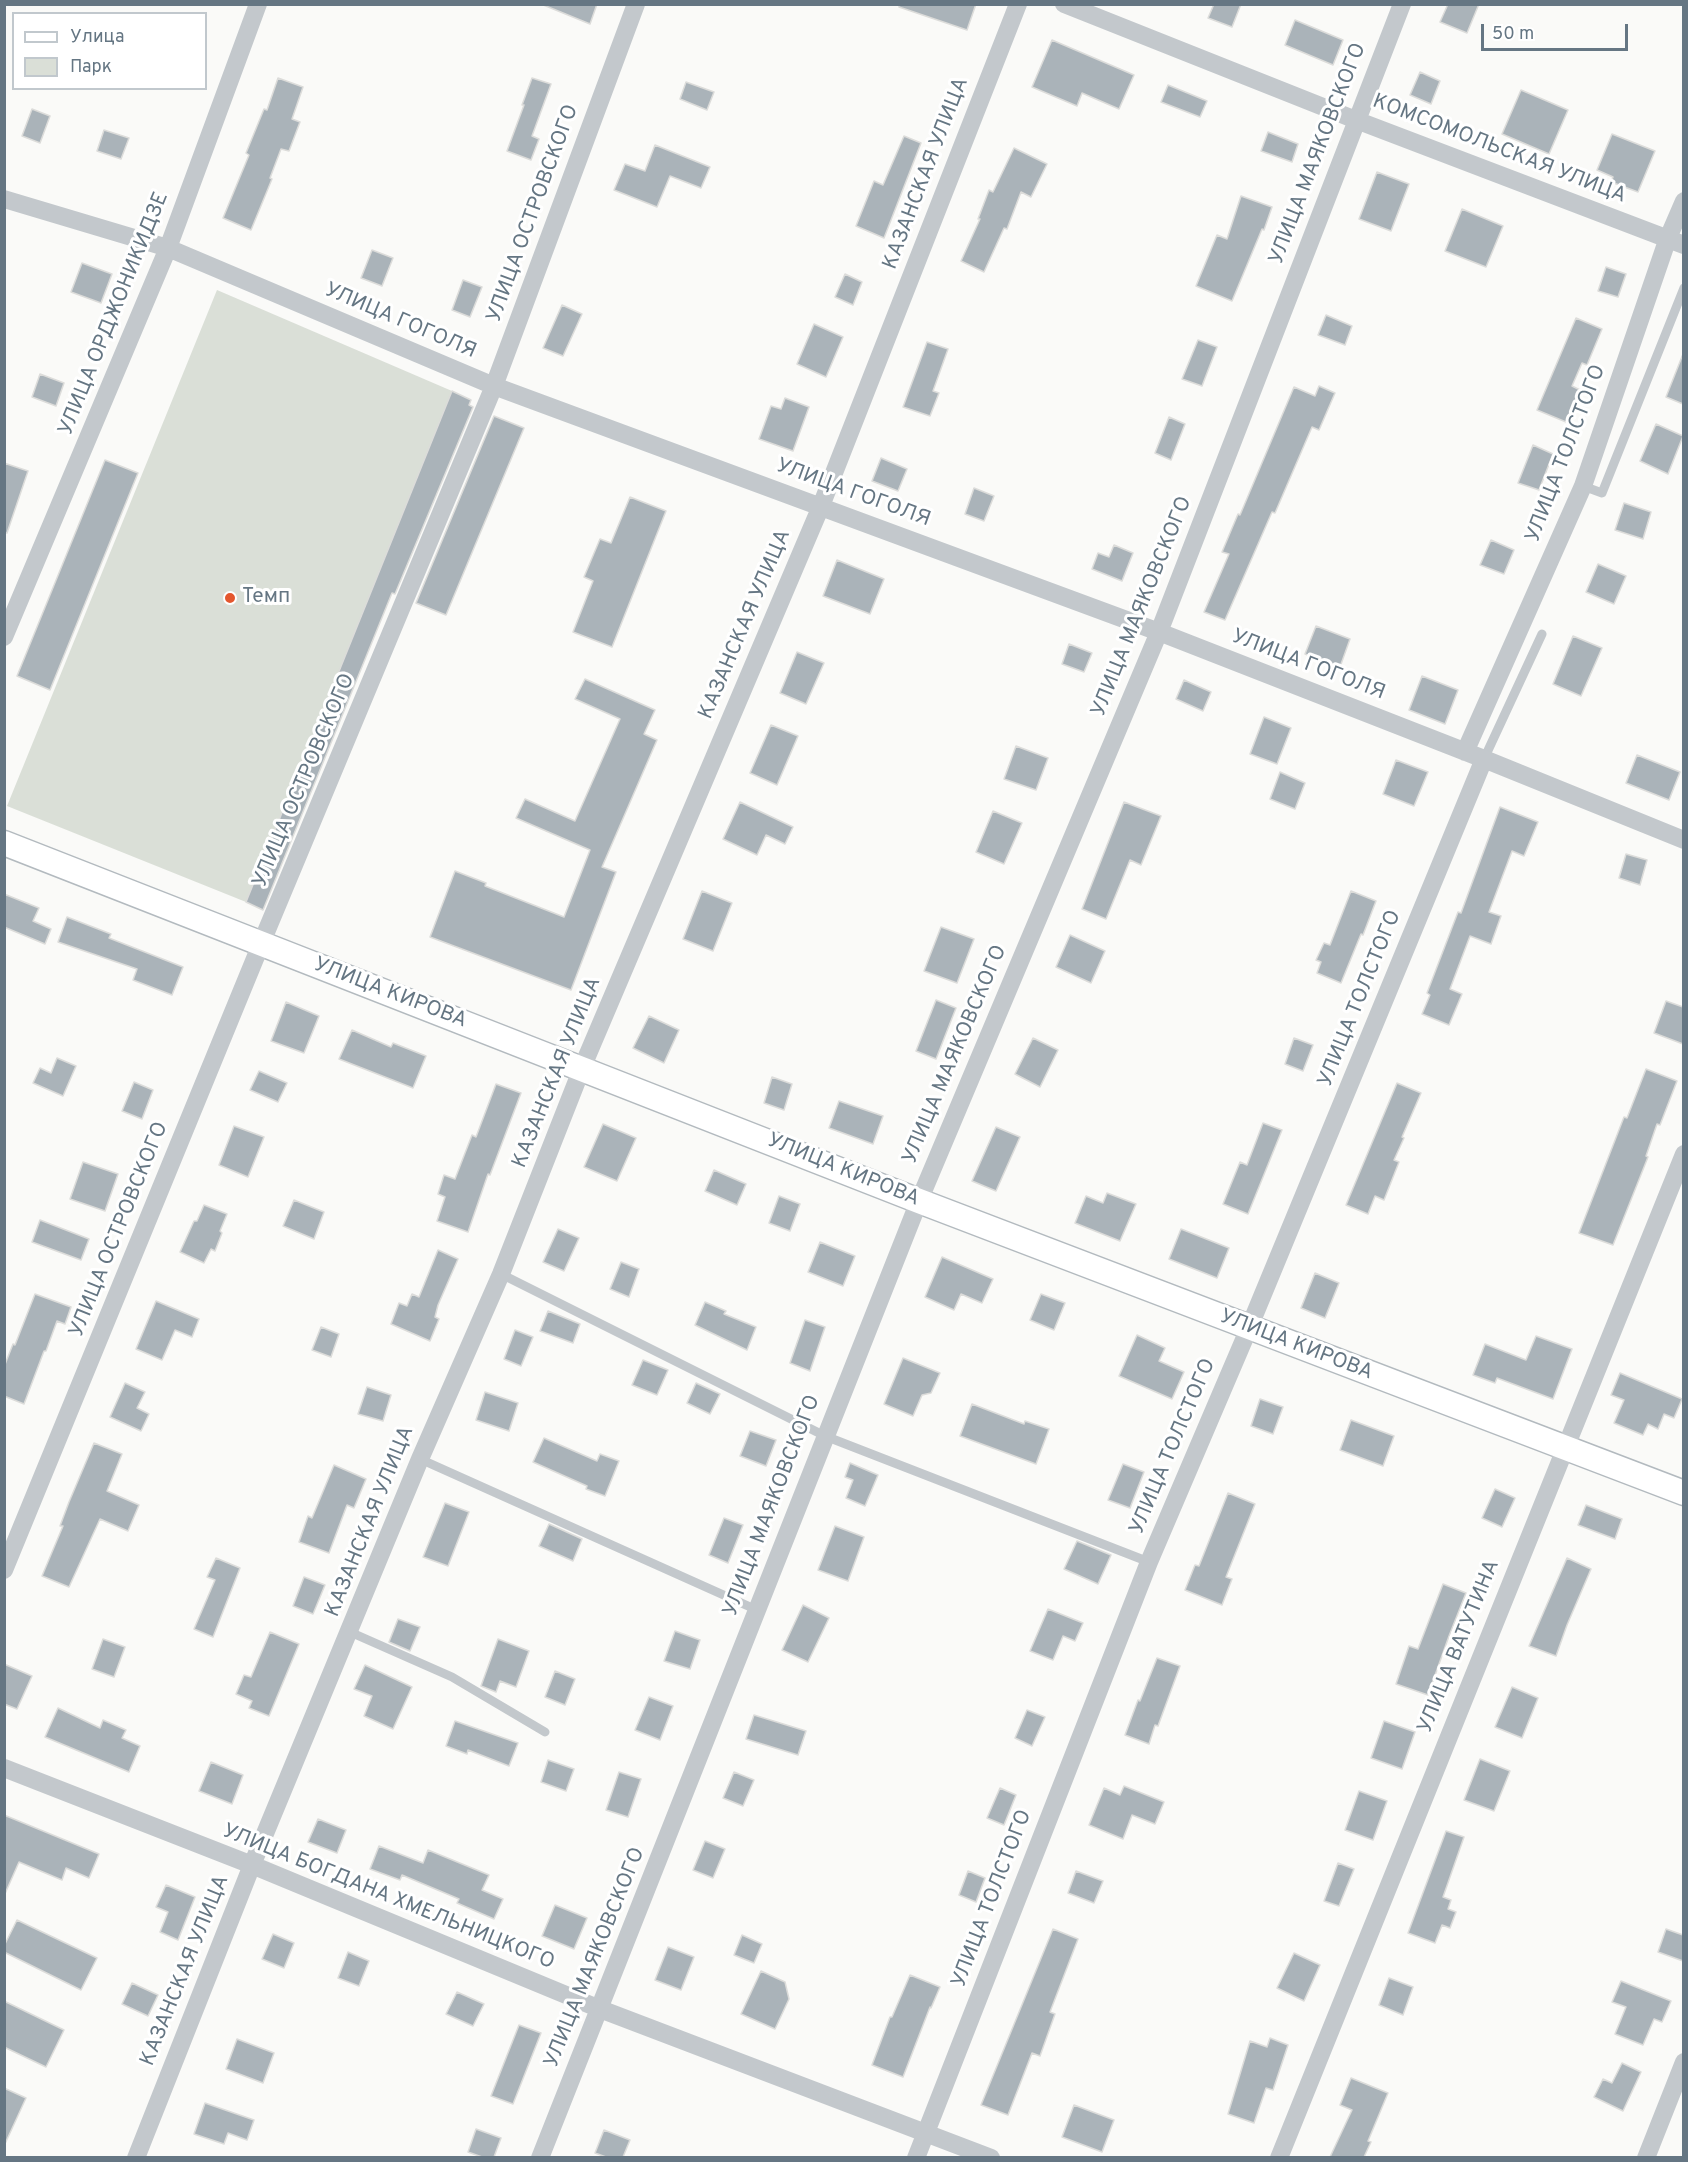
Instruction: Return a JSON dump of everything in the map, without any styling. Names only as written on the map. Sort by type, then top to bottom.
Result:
[{"type":"street","name":"УЛИЦА ОРДЖОНИКИДЗЕ","points":[[4,637],[168,248],[258,4]]},
{"type":"street","name":"УЛИЦА ОСТРОВСКОГО","points":[[4,1570],[261,944],[494,386],[636,4]]},
{"type":"street","name":"КАЗАНСКАЯ УЛИЦА","points":[[136,2157],[252,1865],[420,1459],[501,1275],[582,1068],[821,506],[1018,4]]},
{"type":"street","name":"КОМСОМОЛЬСКАЯ УЛИЦА","points":[[1064,4],[1356,120],[1676,242]]},
{"type":"street","name":"УЛИЦА МАЯКОВСКОГО","points":[[540,2157],[919,1201],[1159,632],[1402,4]]},
{"type":"street","name":"УЛИЦА ГОГОЛЯ","points":[[4,199],[168,248],[494,386],[1159,632],[1484,759],[1683,840]]},
{"type":"street","name":"УЛИЦА ТОЛСТОГО","points":[[1465,752],[1583,486],[1676,242],[1683,201]]},
{"type":"street","name":"УЛИЦА ТОЛСТОГО","points":[[916,2157],[1149,1562],[1249,1328],[1484,759]]},
{"type":"street","name":"УЛИЦА КИРОВА","points":[[4,843],[919,1201],[1683,1493]]},
{"type":"street","name":"УЛИЦА ВАТУТИНА","points":[[1279,2157],[1683,1154]]},
{"type":"street","name":"УЛИЦА БОГДАНА ХМЕЛЬНИЦКОГО","points":[[4,1768],[252,1865],[600,2009],[991,2157]]},
{"type":"street","points":[[1646,2157],[1683,2062]]},
{"type":"lane","points":[[1583,486],[1602,493],[1683,288]]},
{"type":"lane","points":[[1484,759],[1542,634]]},
{"type":"lane","points":[[501,1275],[825,1436],[1149,1562]]},
{"type":"lane","points":[[420,1459],[757,1610]]},
{"type":"lane","points":[[350,1632],[452,1677],[545,1732]]},
{"type":"green space","name":"Темп","points":[[217,290],[452,391],[246,902],[7,806]]},
{"type":"building","points":[[541,4],[597,4],[590,24]]},
{"type":"building","points":[[899,4],[976,4],[967,30],[899,7]]},
{"type":"building","points":[[1214,4],[1241,4],[1232,27],[1208,18]]},
{"type":"building","points":[[1448,4],[1479,4],[1467,33],[1440,22]]},
{"type":"building","points":[[1295,20],[1343,40],[1333,65],[1285,45]]},
{"type":"building","points":[[1052,40],[1134,75],[1119,109],[1082,93],[1077,106],[1032,87]]},
{"type":"building","points":[[1420,72],[1440,81],[1431,104],[1410,95]]},
{"type":"building","points":[[278,78],[303,87],[292,119],[300,122],[289,151],[281,149],[270,178],[272,179],[251,230],[223,218],[249,155],[246,153],[264,109],[267,110]]},
{"type":"building","points":[[532,78],[551,84],[532,136],[539,139],[531,160],[507,151]]},
{"type":"building","points":[[686,82],[714,92],[707,110],[680,99]]},
{"type":"building","points":[[1168,85],[1207,101],[1200,117],[1161,102]]},
{"type":"building","points":[[1521,90],[1568,110],[1549,154],[1502,134]]},
{"type":"building","points":[[32,109],[50,116],[40,143],[22,136]]},
{"type":"building","points":[[104,130],[129,138],[121,159],[97,151]]},
{"type":"building","points":[[1268,132],[1298,144],[1292,162],[1261,151]]},
{"type":"building","points":[[1612,134],[1655,151],[1638,192],[1611,182],[1613,177],[1597,170]]},
{"type":"building","points":[[904,136],[921,143],[884,238],[856,226],[874,181],[883,185]]},
{"type":"building","points":[[655,145],[710,167],[701,188],[670,176],[657,207],[614,190],[625,164],[645,171]]},
{"type":"building","points":[[1014,148],[1047,164],[1031,197],[1021,192],[1007,229],[1004,228],[984,272],[961,261],[980,219],[978,219],[989,190],[993,192]]},
{"type":"building","points":[[1377,172],[1409,184],[1391,231],[1359,219]]},
{"type":"building","points":[[1241,196],[1272,207],[1232,301],[1196,286],[1217,235],[1227,239]]},
{"type":"building","points":[[1462,209],[1503,226],[1486,267],[1445,251]]},
{"type":"building","points":[[372,250],[393,258],[382,286],[361,278]]},
{"type":"building","points":[[82,263],[112,274],[101,303],[71,292]]},
{"type":"building","points":[[1606,267],[1626,274],[1618,297],[1598,291]]},
{"type":"building","points":[[845,274],[862,282],[853,305],[835,297]]},
{"type":"building","points":[[463,280],[482,287],[470,317],[452,310]]},
{"type":"building","points":[[562,305],[582,314],[563,356],[543,348]]},
{"type":"building","points":[[1326,315],[1352,326],[1345,345],[1318,335]]},
{"type":"building","points":[[1576,318],[1602,329],[1587,365],[1582,363],[1572,386],[1580,390],[1566,422],[1537,410]]},
{"type":"building","points":[[814,324],[843,337],[826,377],[797,364]]},
{"type":"building","points":[[1198,340],[1217,347],[1202,386],[1182,379]]},
{"type":"building","points":[[927,342],[948,349],[933,391],[939,393],[930,416],[903,407]]},
{"type":"building","points":[[1683,354],[1683,404],[1666,397]]},
{"type":"building","points":[[40,374],[64,383],[56,406],[32,397]]},
{"type":"building","points":[[1319,386],[1335,393],[1319,430],[1312,427],[1225,620],[1204,612],[1229,554],[1222,552],[1294,387],[1315,396]]},
{"type":"building","points":[[452,391],[471,400],[469,405],[473,407],[395,594],[392,593],[263,910],[246,902]]},
{"type":"building","points":[[785,398],[809,407],[793,451],[759,439],[771,406],[781,409]]},
{"type":"building","points":[[494,416],[524,428],[446,615],[416,603]]},
{"type":"building","points":[[1169,417],[1185,424],[1171,460],[1155,453]]},
{"type":"building","points":[[1656,424],[1683,436],[1668,474],[1640,461]]},
{"type":"building","points":[[1533,445],[1553,454],[1539,490],[1518,483]]},
{"type":"building","points":[[881,458],[907,469],[898,491],[872,481]]},
{"type":"building","points":[[105,460],[138,473],[50,690],[17,676]]},
{"type":"building","points":[[4,463],[28,471],[7,533],[4,532]]},
{"type":"building","points":[[974,488],[994,496],[984,521],[965,514]]},
{"type":"building","points":[[630,497],[666,511],[612,647],[573,632],[593,581],[584,577],[600,539],[611,543]]},
{"type":"building","points":[[1624,503],[1651,512],[1643,539],[1615,530]]},
{"type":"building","points":[[1491,540],[1514,550],[1504,574],[1480,565]]},
{"type":"building","points":[[1114,545],[1133,553],[1122,581],[1092,569],[1098,553],[1109,557]]},
{"type":"building","points":[[837,560],[884,579],[870,614],[823,596]]},
{"type":"building","points":[[1598,564],[1626,576],[1614,604],[1586,592]]},
{"type":"building","points":[[1316,626],[1350,639],[1340,667],[1305,654]]},
{"type":"building","points":[[1573,636],[1602,648],[1581,696],[1553,684]]},
{"type":"building","points":[[1069,644],[1092,653],[1084,672],[1062,664]]},
{"type":"building","points":[[797,652],[824,663],[806,704],[780,693]]},
{"type":"building","points":[[1422,676],[1458,690],[1445,724],[1409,710]]},
{"type":"building","points":[[585,679],[655,710],[644,734],[657,740],[602,867],[616,872],[571,990],[430,937],[455,871],[486,883],[485,886],[564,917],[590,850],[516,818],[525,799],[575,821],[620,719],[575,699]]},
{"type":"building","points":[[1184,680],[1211,692],[1203,711],[1176,699]]},
{"type":"building","points":[[1264,717],[1291,728],[1277,764],[1250,754]]},
{"type":"building","points":[[771,725],[798,736],[777,785],[750,773]]},
{"type":"building","points":[[1016,746],[1048,758],[1036,790],[1004,779]]},
{"type":"building","points":[[1637,755],[1680,772],[1669,800],[1626,783]]},
{"type":"building","points":[[1396,760],[1428,772],[1414,806],[1383,794]]},
{"type":"building","points":[[1280,772],[1305,783],[1295,809],[1270,799]]},
{"type":"building","points":[[740,802],[793,827],[785,844],[766,835],[757,855],[723,839]]},
{"type":"building","points":[[1124,802],[1161,816],[1141,865],[1130,860],[1106,919],[1082,909]]},
{"type":"building","points":[[1500,807],[1538,822],[1524,856],[1512,851],[1489,912],[1501,916],[1491,944],[1470,936],[1450,989],[1462,994],[1449,1025],[1422,1014],[1430,995],[1427,993],[1458,912],[1461,913]]},
{"type":"building","points":[[993,811],[1022,823],[1004,864],[976,852]]},
{"type":"building","points":[[1626,854],[1647,860],[1640,885],[1619,878]]},
{"type":"building","points":[[702,891],[732,903],[713,951],[683,939]]},
{"type":"building","points":[[1351,891],[1376,901],[1341,983],[1317,973],[1321,962],[1316,960],[1324,943],[1330,945]]},
{"type":"building","points":[[4,894],[39,908],[33,921],[51,929],[45,944],[4,927]]},
{"type":"building","points":[[67,917],[111,934],[109,938],[183,967],[172,995],[133,980],[137,969],[58,942]]},
{"type":"building","points":[[941,927],[974,939],[957,983],[924,971]]},
{"type":"building","points":[[1070,935],[1105,951],[1091,983],[1056,967]]},
{"type":"building","points":[[936,1000],[956,1008],[936,1059],[916,1051]]},
{"type":"building","points":[[1666,1001],[1683,1007],[1683,1044],[1654,1033]]},
{"type":"building","points":[[286,1002],[319,1016],[304,1053],[271,1041]]},
{"type":"building","points":[[649,1016],[679,1030],[664,1063],[633,1048]]},
{"type":"building","points":[[352,1030],[391,1047],[393,1043],[426,1056],[413,1088],[339,1059]]},
{"type":"building","points":[[1033,1038],[1058,1050],[1040,1087],[1015,1074]]},
{"type":"building","points":[[1294,1038],[1313,1045],[1303,1071],[1285,1064]]},
{"type":"building","points":[[57,1058],[76,1066],[63,1096],[33,1083],[40,1068],[51,1073]]},
{"type":"building","points":[[1646,1069],[1677,1081],[1660,1125],[1657,1124],[1646,1156],[1648,1157],[1613,1245],[1579,1233],[1624,1117],[1627,1118]]},
{"type":"building","points":[[259,1071],[287,1083],[278,1102],[250,1090]]},
{"type":"building","points":[[772,1077],[792,1084],[784,1110],[764,1103]]},
{"type":"building","points":[[134,1082],[153,1090],[142,1119],[122,1111]]},
{"type":"building","points":[[1397,1083],[1421,1093],[1394,1160],[1399,1162],[1384,1200],[1375,1196],[1368,1214],[1346,1205]]},
{"type":"building","points":[[496,1084],[521,1093],[490,1175],[488,1174],[468,1232],[437,1221],[445,1197],[438,1194],[444,1175],[455,1179],[472,1135],[476,1137]]},
{"type":"building","points":[[839,1101],[883,1116],[873,1144],[829,1128]]},
{"type":"building","points":[[1263,1123],[1282,1130],[1248,1214],[1223,1204],[1240,1162],[1247,1165]]},
{"type":"building","points":[[603,1124],[636,1138],[617,1181],[584,1167]]},
{"type":"building","points":[[234,1126],[264,1137],[248,1177],[219,1165]]},
{"type":"building","points":[[996,1127],[1020,1137],[996,1191],[972,1181]]},
{"type":"building","points":[[83,1162],[118,1174],[105,1211],[70,1199]]},
{"type":"building","points":[[714,1170],[746,1184],[737,1205],[705,1191]]},
{"type":"building","points":[[1107,1193],[1136,1204],[1120,1241],[1075,1223],[1086,1196],[1103,1203]]},
{"type":"building","points":[[779,1196],[800,1204],[790,1231],[769,1223]]},
{"type":"building","points":[[294,1200],[324,1212],[314,1239],[283,1226]]},
{"type":"building","points":[[204,1205],[227,1214],[215,1251],[211,1249],[204,1263],[180,1252]]},
{"type":"building","points":[[40,1220],[89,1239],[81,1260],[32,1242]]},
{"type":"building","points":[[558,1229],[579,1238],[564,1271],[543,1262]]},
{"type":"building","points":[[1181,1229],[1229,1248],[1217,1278],[1169,1259]]},
{"type":"building","points":[[820,1242],[855,1256],[843,1286],[808,1272]]},
{"type":"building","points":[[438,1250],[458,1259],[438,1305],[435,1317],[439,1319],[430,1341],[391,1324],[399,1303],[407,1306],[412,1294],[419,1297]]},
{"type":"building","points":[[942,1257],[993,1279],[982,1303],[961,1294],[954,1310],[925,1297]]},
{"type":"building","points":[[621,1262],[639,1269],[629,1297],[610,1289]]},
{"type":"building","points":[[1315,1273],[1339,1283],[1325,1318],[1301,1308]]},
{"type":"building","points":[[35,1294],[71,1307],[65,1324],[57,1321],[24,1404],[4,1396],[4,1367]]},
{"type":"building","points":[[1041,1294],[1065,1303],[1054,1330],[1030,1320]]},
{"type":"building","points":[[156,1301],[199,1319],[192,1337],[175,1330],[162,1360],[136,1349]]},
{"type":"building","points":[[705,1302],[726,1311],[724,1314],[756,1327],[747,1350],[695,1325]]},
{"type":"building","points":[[548,1311],[580,1324],[573,1343],[540,1331]]},
{"type":"building","points":[[805,1320],[825,1327],[810,1371],[790,1363]]},
{"type":"building","points":[[321,1327],[339,1334],[331,1357],[312,1350]]},
{"type":"building","points":[[515,1330],[533,1337],[521,1366],[504,1359]]},
{"type":"building","points":[[1137,1335],[1165,1348],[1159,1361],[1184,1372],[1172,1399],[1119,1376]]},
{"type":"building","points":[[1536,1336],[1572,1349],[1553,1399],[1497,1378],[1495,1383],[1473,1375],[1485,1344],[1526,1360]]},
{"type":"building","points":[[903,1358],[940,1373],[931,1393],[922,1395],[913,1416],[884,1404]]},
{"type":"building","points":[[643,1360],[668,1370],[657,1395],[632,1385]]},
{"type":"building","points":[[1620,1373],[1682,1399],[1674,1418],[1664,1414],[1658,1429],[1648,1424],[1643,1435],[1614,1423],[1624,1400],[1611,1395]]},
{"type":"building","points":[[125,1383],[145,1392],[137,1408],[149,1414],[141,1431],[110,1417]]},
{"type":"building","points":[[696,1383],[720,1394],[710,1414],[687,1403]]},
{"type":"building","points":[[367,1387],[391,1395],[383,1421],[358,1414]]},
{"type":"building","points":[[485,1392],[518,1403],[509,1431],[476,1420]]},
{"type":"building","points":[[1260,1399],[1283,1407],[1273,1434],[1251,1426]]},
{"type":"building","points":[[972,1404],[1024,1424],[1025,1421],[1049,1429],[1036,1464],[960,1436]]},
{"type":"building","points":[[1351,1420],[1394,1436],[1383,1466],[1340,1450]]},
{"type":"building","points":[[750,1431],[776,1440],[766,1466],[740,1456]]},
{"type":"building","points":[[544,1438],[597,1461],[600,1454],[619,1461],[605,1496],[533,1462]]},
{"type":"building","points":[[94,1443],[122,1454],[107,1491],[139,1505],[128,1531],[100,1519],[69,1587],[42,1576]]},
{"type":"building","points":[[850,1463],[878,1475],[865,1506],[846,1498],[853,1480],[845,1477]]},
{"type":"building","points":[[1123,1464],[1144,1472],[1130,1508],[1108,1500]]},
{"type":"building","points":[[334,1465],[366,1479],[354,1508],[347,1505],[329,1553],[299,1542],[308,1516],[312,1518]]},
{"type":"building","points":[[1495,1489],[1515,1498],[1502,1527],[1482,1518]]},
{"type":"building","points":[[1228,1493],[1255,1504],[1226,1577],[1232,1579],[1222,1605],[1185,1590],[1195,1565],[1199,1566]]},
{"type":"building","points":[[445,1503],[469,1512],[448,1566],[423,1557]]},
{"type":"building","points":[[1586,1505],[1622,1519],[1615,1539],[1578,1525]]},
{"type":"building","points":[[724,1518],[743,1525],[728,1563],[709,1555]]},
{"type":"building","points":[[549,1524],[582,1539],[573,1561],[539,1546]]},
{"type":"building","points":[[835,1526],[864,1537],[848,1581],[818,1570]]},
{"type":"building","points":[[1077,1541],[1111,1555],[1098,1584],[1064,1569]]},
{"type":"building","points":[[216,1558],[240,1568],[213,1637],[194,1629],[215,1580],[207,1577]]},
{"type":"building","points":[[1567,1558],[1591,1569],[1556,1656],[1529,1646]]},
{"type":"building","points":[[304,1577],[325,1585],[313,1614],[293,1606]]},
{"type":"building","points":[[1443,1584],[1466,1593],[1428,1695],[1396,1684],[1409,1646],[1418,1649]]},
{"type":"building","points":[[803,1605],[829,1618],[808,1662],[782,1650]]},
{"type":"building","points":[[1048,1609],[1083,1623],[1075,1641],[1063,1636],[1053,1660],[1030,1651]]},
{"type":"building","points":[[398,1619],[420,1627],[410,1651],[389,1642]]},
{"type":"building","points":[[675,1631],[700,1640],[690,1669],[664,1661]]},
{"type":"building","points":[[270,1632],[299,1644],[269,1716],[249,1708],[252,1701],[236,1694],[244,1675],[251,1677]]},
{"type":"building","points":[[103,1639],[125,1647],[114,1677],[92,1669]]},
{"type":"building","points":[[498,1639],[529,1651],[516,1687],[500,1681],[496,1692],[481,1686]]},
{"type":"building","points":[[1157,1658],[1180,1666],[1149,1744],[1125,1735]]},
{"type":"building","points":[[4,1664],[32,1676],[17,1709],[4,1704]]},
{"type":"building","points":[[365,1665],[412,1687],[393,1729],[364,1716],[372,1696],[354,1689]]},
{"type":"building","points":[[555,1671],[575,1679],[565,1705],[545,1697]]},
{"type":"building","points":[[1512,1687],[1538,1698],[1522,1738],[1495,1727]]},
{"type":"building","points":[[649,1697],[673,1706],[660,1740],[635,1730]]},
{"type":"building","points":[[58,1708],[100,1728],[103,1720],[126,1730],[122,1738],[140,1746],[129,1772],[45,1737]]},
{"type":"building","points":[[1027,1710],[1045,1717],[1032,1746],[1015,1738]]},
{"type":"building","points":[[754,1715],[806,1731],[798,1755],[746,1739]]},
{"type":"building","points":[[455,1721],[518,1743],[509,1766],[468,1750],[467,1754],[446,1746]]},
{"type":"building","points":[[1384,1721],[1415,1732],[1402,1769],[1371,1758]]},
{"type":"building","points":[[1480,1759],[1510,1771],[1494,1811],[1464,1800]]},
{"type":"building","points":[[548,1760],[574,1769],[566,1791],[541,1782]]},
{"type":"building","points":[[211,1762],[243,1775],[232,1804],[199,1791]]},
{"type":"building","points":[[619,1772],[641,1779],[628,1817],[606,1810]]},
{"type":"building","points":[[734,1772],[754,1780],[743,1806],[723,1798]]},
{"type":"building","points":[[1124,1786],[1164,1802],[1155,1824],[1132,1815],[1123,1839],[1089,1825],[1104,1788],[1120,1795]]},
{"type":"building","points":[[1000,1788],[1016,1795],[1004,1825],[987,1818]]},
{"type":"building","points":[[1359,1791],[1387,1801],[1373,1840],[1345,1830]]},
{"type":"building","points":[[4,1815],[99,1854],[89,1878],[66,1868],[62,1880],[19,1862],[4,1896]]},
{"type":"building","points":[[318,1819],[346,1830],[337,1853],[308,1842]]},
{"type":"building","points":[[1446,1831],[1464,1837],[1443,1897],[1451,1900],[1448,1909],[1456,1912],[1450,1928],[1442,1925],[1435,1943],[1408,1933]]},
{"type":"building","points":[[705,1841],[725,1849],[713,1878],[693,1870]]},
{"type":"building","points":[[379,1846],[423,1863],[428,1850],[489,1875],[482,1890],[503,1899],[494,1919],[457,1903],[459,1899],[402,1875],[400,1880],[370,1869]]},
{"type":"building","points":[[1338,1863],[1354,1869],[1339,1906],[1324,1901]]},
{"type":"building","points":[[968,1871],[985,1878],[976,1902],[959,1895]]},
{"type":"building","points":[[1076,1871],[1103,1881],[1094,1903],[1068,1893]]},
{"type":"building","points":[[166,1885],[195,1897],[178,1940],[160,1932],[168,1912],[156,1907]]},
{"type":"building","points":[[555,1905],[587,1918],[574,1949],[542,1936]]},
{"type":"building","points":[[17,1920],[97,1958],[81,1990],[4,1952],[4,1946]]},
{"type":"building","points":[[1053,1929],[1078,1939],[1050,2012],[1055,2014],[1040,2056],[1032,2053],[1008,2115],[981,2105]]},
{"type":"building","points":[[1666,1929],[1683,1935],[1683,1961],[1658,1952]]},
{"type":"building","points":[[273,1934],[294,1943],[284,1968],[262,1959]]},
{"type":"building","points":[[742,1935],[762,1944],[754,1963],[734,1955]]},
{"type":"building","points":[[668,1947],[694,1957],[681,1990],[655,1980]]},
{"type":"building","points":[[348,1952],[369,1961],[359,1986],[338,1978]]},
{"type":"building","points":[[1294,1953],[1320,1965],[1304,2001],[1277,1988]]},
{"type":"building","points":[[761,1971],[785,1982],[789,1999],[775,2029],[741,2014]]},
{"type":"building","points":[[910,1975],[940,1987],[903,2077],[872,2065],[890,2017],[892,2017]]},
{"type":"building","points":[[1389,1978],[1413,1987],[1403,2015],[1379,2005]]},
{"type":"building","points":[[1621,1981],[1671,2001],[1662,2022],[1654,2019],[1643,2045],[1615,2034],[1626,2007],[1612,2002]]},
{"type":"building","points":[[132,1983],[158,1995],[148,2016],[122,2004]]},
{"type":"building","points":[[457,1992],[484,2004],[473,2026],[446,2014]]},
{"type":"building","points":[[4,2001],[64,2030],[46,2067],[4,2047]]},
{"type":"building","points":[[519,2025],[541,2033],[513,2104],[491,2096]]},
{"type":"building","points":[[1270,2038],[1288,2045],[1273,2090],[1266,2088],[1254,2123],[1228,2114],[1250,2041],[1267,2047]]},
{"type":"building","points":[[237,2039],[274,2053],[263,2083],[226,2069]]},
{"type":"building","points":[[1622,2063],[1641,2072],[1623,2111],[1594,2097],[1603,2079],[1612,2083]]},
{"type":"building","points":[[1351,2078],[1388,2093],[1368,2141],[1371,2142],[1364,2157],[1330,2157],[1352,2110],[1340,2105]]},
{"type":"building","points":[[4,2088],[26,2098],[4,2146]]},
{"type":"building","points":[[205,2103],[254,2120],[247,2140],[228,2133],[224,2144],[194,2134]]},
{"type":"building","points":[[1074,2105],[1114,2120],[1102,2152],[1062,2137]]},
{"type":"building","points":[[476,2129],[501,2138],[494,2157],[482,2157],[468,2152]]},
{"type":"building","points":[[604,2130],[630,2140],[623,2157],[606,2157],[595,2153]]},
{"type":"place","name":"Темп","points":[[230,598]]}]
